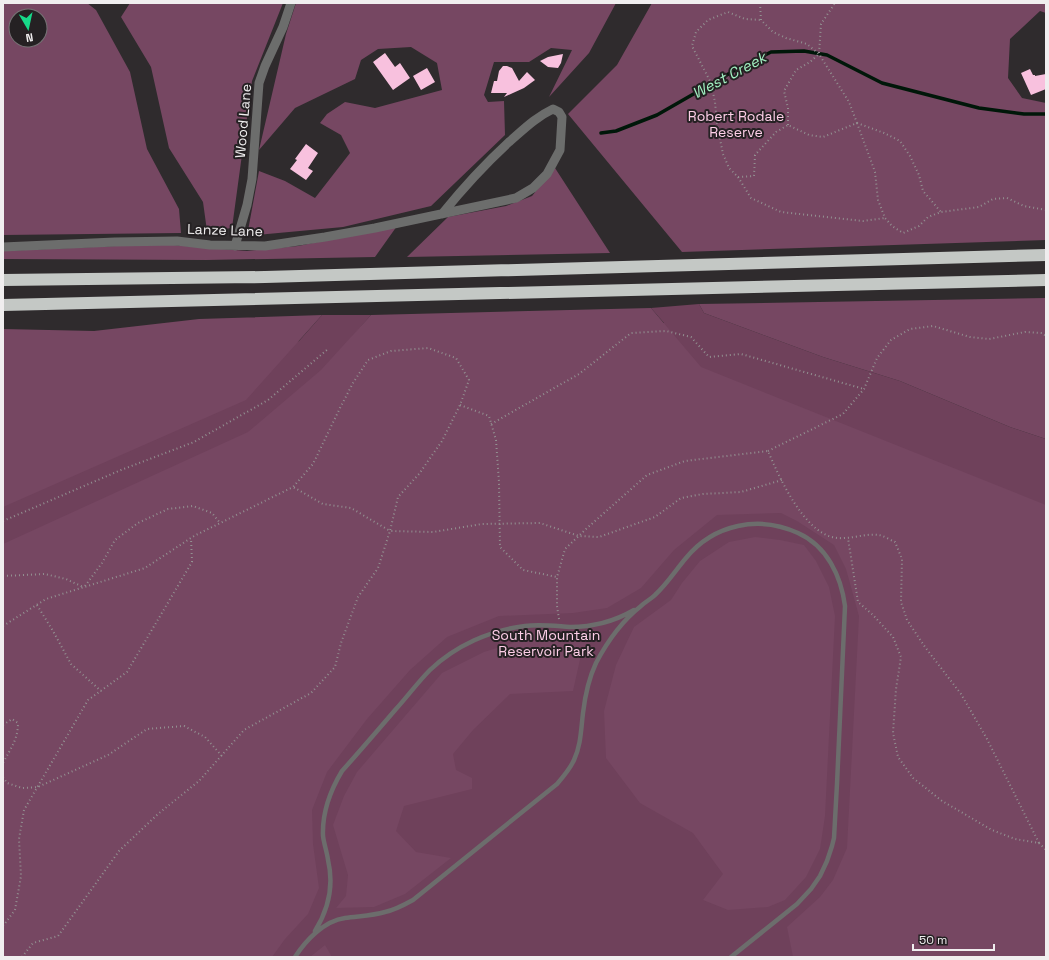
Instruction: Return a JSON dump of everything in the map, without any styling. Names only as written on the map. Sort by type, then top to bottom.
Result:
[{"type":"highway","points":[[3,280],[265,277],[1046,255]]},
{"type":"highway","points":[[3,305],[1046,280]]},
{"type":"street","name":"Wood Lane","points":[[234,246],[247,205],[252,179],[259,83],[283,27],[291,3]]},
{"type":"street","name":"Lanze Lane","points":[[3,247],[114,242],[177,242],[234,246],[265,246],[325,237],[442,214],[516,198],[533,188],[547,174],[560,150],[562,117],[559,112],[553,109],[529,124],[483,167],[463,188],[442,214]]},
{"type":"lane","points":[[295,957],[312,936],[322,920],[330,892],[330,876],[323,835],[324,818],[329,796],[342,772],[430,670],[447,656],[466,644],[502,630],[524,626],[589,626],[610,621],[641,606],[655,596],[670,580],[686,557],[705,541],[727,529],[744,524],[774,524],[788,528],[814,543],[833,566],[840,580],[843,594],[845,606],[838,784],[834,838],[822,871],[811,889],[797,904],[731,957]]},
{"type":"lane","points":[[312,936],[331,922],[342,918],[385,912],[400,907],[413,900],[557,784],[569,769],[579,747],[588,684],[596,664],[607,644],[616,632],[641,606]]},
{"type":"path","points":[[760,3],[760,20]]},
{"type":"path","points":[[788,125],[788,108],[784,91],[796,70],[810,62],[819,54],[821,24],[836,3]]},
{"type":"path","points":[[885,218],[863,221],[781,212],[752,198],[738,177],[729,168],[723,154],[716,124],[715,102],[711,83],[692,46],[696,32],[708,20],[728,12],[745,19],[760,20],[772,32],[807,44],[819,54],[849,102],[875,172],[878,200],[885,218],[892,226],[903,233],[919,226],[928,218],[941,212],[979,206],[993,199],[1007,198],[1024,206],[1046,210]]},
{"type":"path","points":[[788,125],[809,135],[823,136],[857,123],[900,140],[919,175],[923,191],[941,212]]},
{"type":"path","points":[[738,177],[754,176],[755,155],[776,132],[788,125]]},
{"type":"path","points":[[559,626],[557,577],[565,550],[648,475],[685,461],[768,451],[842,414],[864,389],[878,358],[891,340],[910,329],[933,326],[970,337],[989,339],[1025,332],[1042,333],[1046,336]]},
{"type":"path","points":[[491,424],[579,374],[632,333],[666,331],[690,338],[709,358],[741,354],[864,389]]},
{"type":"path","points":[[3,626],[46,599],[145,568],[191,538],[293,487],[313,464],[340,408],[368,360],[390,351],[428,348],[456,358],[469,380],[460,405],[442,441],[418,474],[398,497],[390,531],[378,568],[358,597],[341,643],[335,667],[311,693],[244,730],[199,781],[158,814],[119,851],[58,936],[33,943],[22,957]]},
{"type":"path","points":[[3,521],[121,470],[194,442],[268,400],[328,349]]},
{"type":"path","points":[[460,405],[489,416],[496,440],[499,482],[500,547],[524,570],[557,577]]},
{"type":"path","points":[[768,451],[782,480],[800,511],[816,530],[832,537],[848,538],[878,534],[895,542],[902,559],[901,602],[907,620],[960,694],[987,739],[1039,843],[1046,850]]},
{"type":"path","points":[[293,487],[323,504],[351,508],[390,531],[433,532],[482,524],[540,523],[579,536],[599,536],[655,517],[680,498],[703,494],[741,492],[782,480]]},
{"type":"path","points":[[84,587],[102,563],[115,540],[138,524],[168,509],[193,506],[212,513],[220,523]]},
{"type":"path","points":[[3,926],[15,910],[21,876],[19,839],[24,810],[88,700],[127,672],[192,562],[191,538]]},
{"type":"path","points":[[848,538],[858,602],[873,615],[893,637],[901,657],[896,689],[893,733],[898,757],[913,778],[942,801],[992,830],[1015,839],[1039,843]]},
{"type":"path","points":[[3,576],[45,574],[66,578],[84,587]]},
{"type":"path","points":[[36,605],[54,631],[71,664],[101,691]]},
{"type":"path","points":[[3,725],[12,719],[18,722],[18,733],[15,743],[3,763],[3,766]]},
{"type":"path","points":[[3,777],[7,784],[22,788],[38,787],[108,755],[147,729],[184,726],[205,737],[222,756]]},
{"type":"green space","points":[[3,3],[87,3],[96,10],[130,72],[147,149],[179,209],[181,233],[3,235]]},
{"type":"green space","points":[[130,3],[283,3],[252,81],[232,228],[207,231],[203,202],[169,148],[151,67],[121,17]]},
{"type":"green space","points":[[296,3],[616,3],[589,53],[549,97],[572,50],[551,48],[529,62],[494,62],[484,95],[488,102],[504,101],[505,135],[431,206],[343,227],[247,236],[259,171],[285,181],[315,198],[350,153],[341,135],[320,123],[327,114],[345,102],[375,108],[442,90],[437,63],[411,47],[378,49],[361,60],[355,79],[295,108],[259,150],[286,34]]},
{"type":"green space","name":"Robert Rodale Reserve","points":[[652,3],[1046,3],[1046,13],[1040,11],[1010,39],[1008,78],[1022,98],[1046,103],[1046,240],[682,252],[568,114],[617,65]]},
{"type":"green space","points":[[555,168],[610,253],[407,257],[448,217],[506,206],[532,196]]},
{"type":"green space","points":[[397,226],[375,257],[206,260],[3,259],[3,251],[161,244],[247,251],[298,246]]},
{"type":"green space","points":[[1046,298],[1046,439],[1010,427],[900,381],[823,357],[704,313],[699,304]]},
{"type":"green space","name":"South Mountain Reservoir Park","points":[[699,304],[704,313],[823,357],[900,381],[1010,427],[1046,439],[1046,957],[3,957],[3,477],[299,341],[322,315],[371,315],[351,338],[664,323],[651,308]]},
{"type":"green space","name":"South Mountain Reservoir Park","points":[[651,308],[701,367],[1046,505],[1046,957],[793,957],[787,927],[820,897],[833,880],[847,848],[859,616],[846,569],[834,545],[797,521],[781,513],[717,515],[674,550],[641,588],[607,608],[573,613],[499,616],[447,637],[410,670],[367,719],[327,772],[312,810],[313,844],[319,888],[308,914],[285,939],[272,957],[3,957],[3,544],[248,432],[321,370],[371,315]]},
{"type":"green space","points":[[322,315],[246,400],[3,507],[3,329],[94,331],[199,319]]},
{"type":"green space","points":[[755,537],[804,545],[816,561],[829,587],[835,616],[825,816],[820,849],[806,877],[785,900],[768,907],[728,910],[703,900],[723,874],[693,833],[640,803],[606,758],[604,711],[616,665],[634,627],[671,600],[682,583],[700,561],[729,542]]},
{"type":"green space","points":[[594,638],[581,655],[573,691],[510,694],[473,730],[453,754],[456,770],[472,778],[472,789],[404,806],[396,831],[416,852],[451,858],[405,894],[374,907],[336,908],[346,896],[348,875],[333,825],[344,796],[357,772],[442,673],[484,652],[523,640],[560,641]]},
{"type":"green space","points":[[325,945],[332,957],[310,957]]},
{"type":"building","points":[[385,53],[395,67],[400,63],[410,78],[393,90],[373,62]]},
{"type":"building","points":[[563,54],[558,68],[548,67],[540,61],[548,57]]},
{"type":"building","points":[[503,66],[512,68],[519,81],[527,72],[535,80],[524,88],[504,97],[507,93],[491,93],[494,81],[497,81],[499,71]]},
{"type":"building","points":[[427,68],[435,82],[421,90],[413,76]]},
{"type":"building","points":[[1030,69],[1035,76],[1046,74],[1046,89],[1031,95],[1021,73]]},
{"type":"building","points":[[306,144],[318,153],[308,168],[313,171],[306,180],[290,169]]},
{"type":"waterway","name":"West Creek","points":[[601,133],[616,131],[657,115],[737,69],[771,52],[804,51],[827,55],[882,83],[979,108],[1024,114],[1046,114]]}]
